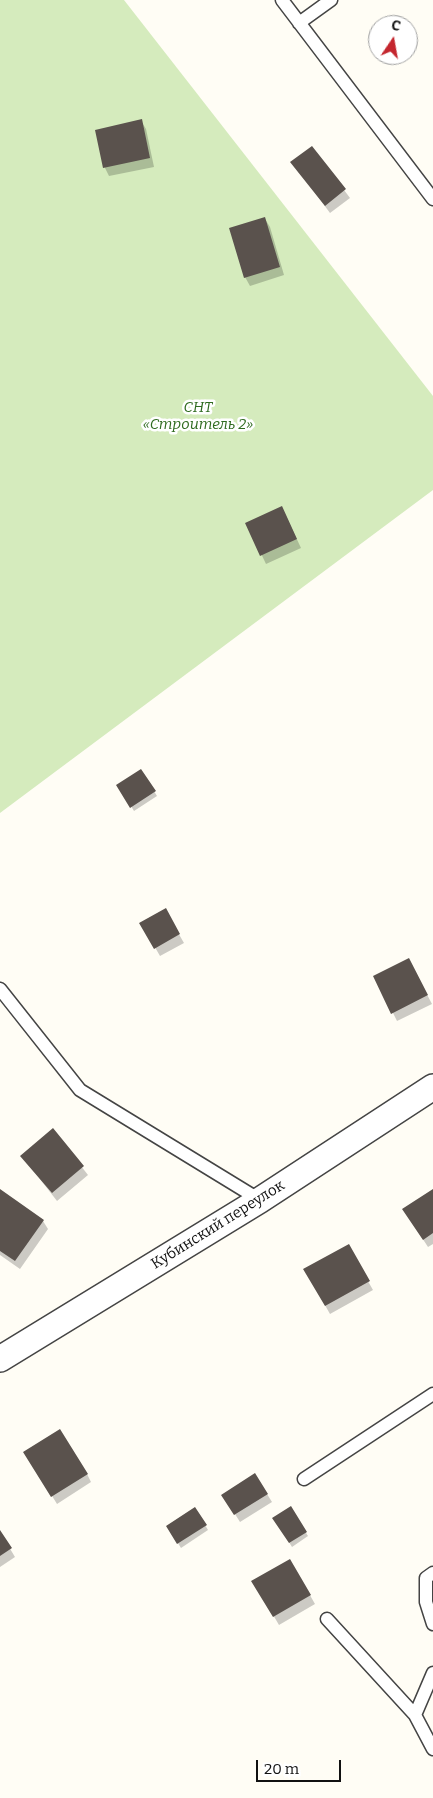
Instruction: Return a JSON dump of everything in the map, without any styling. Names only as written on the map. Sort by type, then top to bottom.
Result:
[{"type":"street","name":"Кубинский переулок","points":[[0,1359],[260,1200],[433,1088]]},
{"type":"lane","points":[[282,0],[433,198]]},
{"type":"lane","points":[[299,23],[331,0]]},
{"type":"lane","points":[[0,989],[80,1090],[260,1200]]},
{"type":"lane","points":[[304,1479],[433,1394]]},
{"type":"lane","points":[[433,1573],[426,1578],[426,1602],[433,1624]]},
{"type":"lane","points":[[327,1619],[415,1714],[433,1749]]},
{"type":"lane","points":[[415,1714],[433,1672]]},
{"type":"green space","name":"СНТ «Строитель 2»","points":[[0,0],[124,0],[433,396],[433,490],[0,813]]},
{"type":"building","points":[[142,119],[150,158],[103,168],[95,130]]},
{"type":"building","points":[[312,146],[346,189],[325,206],[290,162]]},
{"type":"building","points":[[265,217],[280,267],[244,278],[229,228]]},
{"type":"building","points":[[282,506],[297,539],[260,556],[245,523]]},
{"type":"building","points":[[141,769],[156,791],[130,808],[116,785]]},
{"type":"building","points":[[166,908],[180,934],[154,949],[139,923]]},
{"type":"building","points":[[409,958],[428,995],[391,1014],[373,976]]},
{"type":"building","points":[[53,1128],[84,1166],[52,1193],[20,1156]]},
{"type":"building","points":[[0,1189],[44,1220],[15,1261],[0,1251]]},
{"type":"building","points":[[433,1189],[433,1233],[423,1240],[402,1209]]},
{"type":"building","points":[[349,1244],[370,1281],[325,1306],[303,1269]]},
{"type":"building","points":[[60,1429],[88,1474],[51,1497],[23,1452]]},
{"type":"building","points":[[255,1473],[268,1494],[234,1515],[221,1495]]},
{"type":"building","points":[[291,1506],[307,1532],[289,1543],[272,1518]]},
{"type":"building","points":[[195,1507],[207,1525],[177,1544],[166,1526]]},
{"type":"building","points":[[0,1530],[12,1548],[0,1556]]},
{"type":"building","points":[[290,1559],[311,1595],[273,1617],[251,1581]]}]
